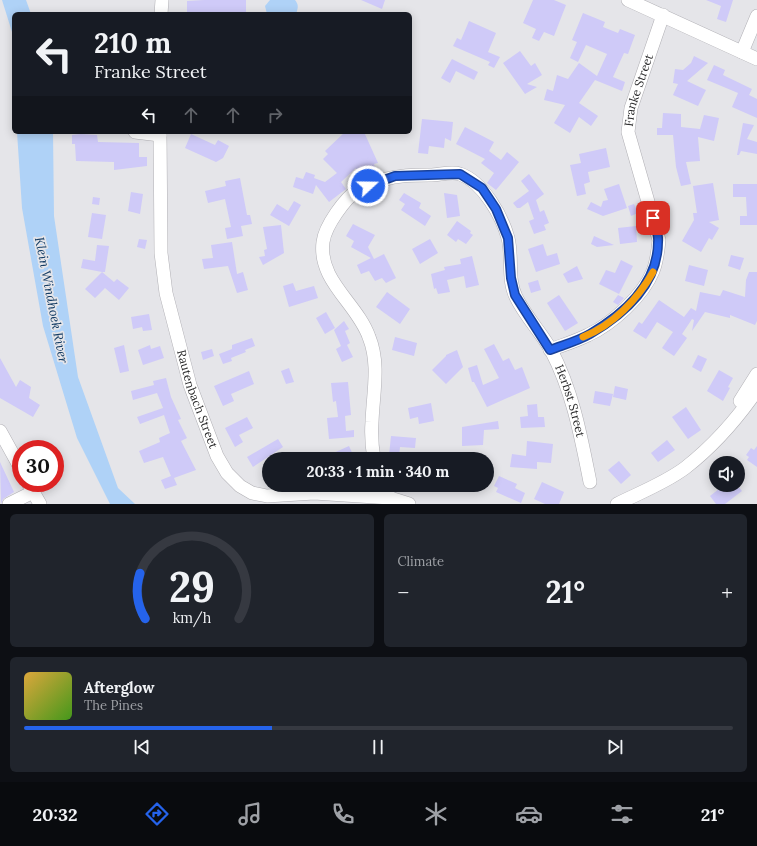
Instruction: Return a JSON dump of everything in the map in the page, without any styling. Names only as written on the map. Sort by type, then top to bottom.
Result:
[{"type":"street","points":[[161,12],[162,0]]},
{"type":"street","points":[[628,0],[757,59]]},
{"type":"street","name":"Franke Street","points":[[550,350],[589,334],[617,316],[647,283],[653,271],[657,257],[659,240],[628,132],[631,108],[663,15]]},
{"type":"street","points":[[742,52],[757,16]]},
{"type":"street","name":"Rautenbach Street","points":[[160,134],[161,253],[166,293],[190,385],[217,456],[227,473],[240,486],[252,493],[267,496],[314,493],[390,498],[409,504]]},
{"type":"street","name":"Herbst Street","points":[[373,452],[371,423],[375,391],[375,356],[367,331],[338,290],[324,266],[322,252],[323,240],[327,229],[347,200],[358,190],[395,176],[413,174],[460,174],[482,188],[496,209],[508,238],[511,278],[515,295],[550,350],[570,394],[578,420],[590,482]]},
{"type":"street","points":[[717,438],[757,374]]},
{"type":"street","points":[[617,504],[684,469],[735,419],[757,390]]},
{"type":"street","points":[[0,431],[12,453]]},
{"type":"street","points":[[9,504],[25,492]]},
{"type":"street","points":[[34,492],[40,504]]},
{"type":"street","points":[[387,492],[390,498]]},
{"type":"water","points":[[2,0],[26,0],[30,12],[12,12],[12,32]]},
{"type":"water","points":[[270,0],[295,0],[298,7],[297,12],[266,12],[265,6]]},
{"type":"water","name":"Klein Windhoek River","points":[[17,134],[53,134],[54,216],[78,377],[118,488],[135,504],[110,504],[77,438],[43,326],[22,208]]},
{"type":"building","points":[[246,0],[246,12],[187,12],[187,1]]},
{"type":"building","points":[[361,0],[385,0],[382,9]]},
{"type":"building","points":[[533,0],[554,0],[566,5],[554,36],[544,32],[539,41],[532,38],[536,29],[523,23]]},
{"type":"building","points":[[706,0],[733,0],[726,22],[717,19],[721,6]]},
{"type":"building","points":[[583,13],[605,22],[603,27],[618,33],[620,29],[635,35],[628,54],[624,53],[613,77],[625,82],[622,91],[595,80],[579,103],[598,116],[591,126],[579,117],[570,133],[554,123],[565,105],[544,100],[547,89],[553,91],[557,75],[568,79],[579,63],[597,76],[607,54],[586,45],[578,62],[570,58],[577,42],[572,40]]},
{"type":"building","points":[[469,21],[496,33],[488,52],[500,57],[494,68],[488,65],[490,62],[453,46],[457,38],[461,40]]},
{"type":"building","points":[[520,51],[531,66],[535,63],[542,75],[527,84],[537,87],[525,94],[503,63]]},
{"type":"building","points":[[694,56],[708,63],[687,81],[706,90],[698,106],[673,95],[678,84],[673,83],[675,69],[683,70],[691,63]]},
{"type":"building","points":[[452,59],[478,72],[474,80],[456,71],[450,83],[441,78]]},
{"type":"building","points":[[714,65],[725,70],[723,75],[752,89],[749,95],[757,99],[757,118],[732,107],[738,93],[707,80]]},
{"type":"building","points":[[663,113],[681,114],[681,127],[700,129],[704,115],[719,118],[714,141],[698,137],[700,161],[686,162],[691,184],[681,186],[676,167],[673,135],[657,135],[657,128],[662,128]]},
{"type":"building","points":[[422,119],[453,122],[451,141],[445,138],[444,148],[429,146],[428,154],[418,153]]},
{"type":"building","points":[[743,123],[754,125],[747,139],[757,142],[757,154],[741,151],[739,155],[737,155]]},
{"type":"building","points":[[465,127],[494,142],[489,151],[501,160],[507,152],[519,162],[496,190],[487,183],[494,173],[481,163],[485,159],[456,144]]},
{"type":"building","points":[[191,134],[215,145],[218,140],[229,146],[223,158],[216,162],[185,148]]},
{"type":"building","points":[[343,134],[365,134],[378,163],[374,164],[376,170],[360,177],[356,168],[341,182],[346,189],[329,202],[316,185],[313,194],[293,187],[296,177],[303,179],[306,172],[315,175],[314,178],[325,182],[337,173],[323,159],[328,154],[325,151]]},
{"type":"building","points":[[72,135],[97,135],[98,142],[139,143],[139,157],[147,157],[147,166],[114,170],[114,162],[76,161],[75,144],[72,144]]},
{"type":"building","points":[[606,148],[610,167],[588,172],[590,182],[584,184],[586,194],[577,196],[570,165],[581,163],[579,154]]},
{"type":"building","points":[[529,174],[544,194],[536,200],[540,212],[544,210],[549,223],[544,225],[546,230],[534,234],[529,221],[534,219],[528,202],[520,208],[517,208],[513,203],[529,191],[521,181]]},
{"type":"building","points":[[240,178],[247,215],[250,215],[252,224],[241,226],[243,236],[227,239],[225,228],[231,227],[225,199],[208,203],[205,191],[226,186],[225,181]]},
{"type":"building","points":[[713,183],[719,220],[709,222],[719,228],[712,240],[709,238],[701,252],[682,241],[694,220],[693,213],[697,213],[693,186]]},
{"type":"building","points":[[619,184],[627,208],[603,216],[587,209],[591,202],[601,207],[603,201],[608,200],[604,189]]},
{"type":"building","points":[[733,184],[757,184],[757,225],[740,225],[740,216],[747,216],[746,197],[733,197]]},
{"type":"building","points":[[131,192],[143,194],[140,214],[128,211]]},
{"type":"building","points":[[404,193],[421,203],[419,208],[431,216],[425,226],[401,210],[405,204],[399,200]]},
{"type":"building","points":[[444,193],[457,195],[460,216],[447,218]]},
{"type":"building","points":[[93,197],[100,198],[99,205],[92,204]]},
{"type":"building","points":[[294,201],[301,205],[289,226],[270,215],[277,204],[288,211]]},
{"type":"building","points":[[634,204],[638,213],[631,216],[628,206]]},
{"type":"building","points":[[92,213],[106,215],[102,239],[88,237]]},
{"type":"building","points":[[457,221],[471,231],[470,233],[473,235],[466,244],[458,239],[456,242],[447,235]]},
{"type":"building","points":[[353,224],[375,235],[368,247],[374,259],[384,254],[396,278],[386,283],[382,278],[375,281],[369,271],[361,274],[357,265],[371,258],[351,247],[354,241],[346,236]]},
{"type":"building","points":[[281,225],[284,253],[263,265],[259,257],[265,256],[264,250],[267,249],[263,227]]},
{"type":"building","points":[[636,226],[637,242],[620,244],[618,228]]},
{"type":"building","points":[[594,236],[614,245],[597,247],[591,244]]},
{"type":"building","points":[[139,239],[147,240],[145,249],[137,247]]},
{"type":"building","points":[[430,239],[438,253],[420,264],[412,249]]},
{"type":"building","points":[[232,242],[237,274],[243,272],[248,290],[237,293],[228,266],[204,269],[202,259],[213,258],[211,245]]},
{"type":"building","points":[[543,244],[547,256],[557,253],[560,264],[536,272],[528,249]]},
{"type":"building","points":[[97,245],[109,246],[105,272],[81,268],[83,259],[95,261]]},
{"type":"building","points":[[731,255],[744,258],[740,270],[728,266]]},
{"type":"building","points":[[472,256],[479,285],[466,288],[464,276],[447,280],[450,292],[438,294],[436,288],[434,289],[431,274],[445,270],[444,267],[461,264],[460,259]]},
{"type":"building","points":[[621,260],[633,266],[619,294],[599,284],[606,270],[615,273]]},
{"type":"building","points":[[689,265],[708,270],[704,286],[685,281]]},
{"type":"building","points":[[577,266],[583,279],[568,283],[563,274]]},
{"type":"building","points":[[102,272],[114,282],[117,279],[129,288],[119,300],[105,288],[95,298],[85,289]]},
{"type":"building","points":[[749,272],[757,272],[757,321],[755,325],[730,315],[730,318],[705,312],[692,331],[694,320],[692,319],[682,334],[687,338],[674,356],[662,348],[673,332],[657,322],[646,339],[633,331],[639,322],[642,324],[659,300],[684,317],[691,308],[696,311],[700,292],[720,296],[723,290],[745,297],[746,280]]},
{"type":"building","points":[[538,280],[541,290],[531,293],[528,283]]},
{"type":"building","points":[[293,283],[296,291],[314,286],[318,298],[289,307],[283,286]]},
{"type":"building","points":[[387,292],[410,309],[400,324],[376,307]]},
{"type":"building","points":[[559,295],[578,323],[565,331],[547,303]]},
{"type":"building","points":[[618,295],[624,298],[618,305],[613,302]]},
{"type":"building","points":[[326,312],[335,328],[325,334],[316,318]]},
{"type":"building","points":[[149,314],[152,330],[143,331],[142,327],[133,329],[131,317]]},
{"type":"building","points":[[344,321],[349,329],[345,331],[350,343],[347,345],[353,357],[342,362],[336,349],[341,346],[334,330]]},
{"type":"building","points":[[395,337],[417,343],[414,356],[392,350]]},
{"type":"building","points":[[252,338],[255,346],[245,350],[246,352],[231,358],[232,361],[223,364],[219,354],[232,349],[232,345]]},
{"type":"building","points":[[494,344],[503,361],[509,358],[515,370],[522,367],[530,388],[487,407],[474,382],[472,382],[468,368],[477,365],[483,385],[499,378],[484,349]]},
{"type":"building","points":[[124,345],[129,371],[120,373],[114,348]]},
{"type":"building","points":[[150,345],[151,349],[160,346],[164,358],[143,365],[138,350]]},
{"type":"building","points":[[212,349],[214,356],[203,360],[201,352]]},
{"type":"building","points":[[457,350],[463,367],[446,384],[432,370],[446,355]]},
{"type":"building","points":[[698,355],[707,359],[701,372],[692,367]]},
{"type":"building","points":[[0,358],[16,387],[20,380],[31,387],[29,398],[40,405],[33,417],[0,398]]},
{"type":"building","points":[[289,368],[294,382],[286,384],[281,371]]},
{"type":"building","points":[[719,370],[733,378],[728,387],[730,388],[723,401],[707,391]]},
{"type":"building","points":[[249,371],[254,384],[231,394],[234,401],[223,406],[214,386]]},
{"type":"building","points":[[166,378],[171,397],[181,419],[178,420],[187,438],[181,441],[196,470],[174,478],[177,485],[165,489],[161,480],[171,476],[163,457],[144,463],[139,451],[160,442],[159,438],[170,433],[164,415],[140,424],[137,417],[163,408],[157,393],[133,400],[131,391],[154,385],[153,381]]},
{"type":"building","points":[[348,382],[351,415],[345,416],[346,431],[354,430],[354,437],[329,439],[327,418],[338,417],[336,401],[333,402],[331,383]]},
{"type":"building","points":[[615,386],[628,389],[626,400],[613,397]]},
{"type":"building","points":[[595,391],[613,394],[610,406],[593,403]]},
{"type":"building","points":[[431,403],[434,421],[419,424],[418,417],[410,419],[408,408]]},
{"type":"building","points":[[537,404],[538,417],[544,417],[545,427],[521,428],[520,417],[528,416],[527,405]]},
{"type":"building","points":[[686,407],[701,430],[688,439],[672,417]]},
{"type":"building","points":[[247,417],[253,428],[239,435],[243,442],[235,447],[225,428]]},
{"type":"building","points":[[498,421],[499,429],[484,430],[483,445],[462,446],[462,427]]},
{"type":"building","points":[[391,436],[416,438],[415,448],[400,447],[399,452],[389,452]]},
{"type":"building","points":[[278,439],[283,447],[276,452],[262,452],[262,461],[253,467],[247,457]]},
{"type":"building","points":[[667,440],[675,450],[658,462],[651,453]]},
{"type":"building","points":[[527,441],[553,444],[551,463],[537,462],[537,469],[510,467],[512,454],[526,456]]},
{"type":"building","points":[[349,446],[352,452],[336,452]]},
{"type":"building","points":[[757,446],[757,467],[747,460],[749,457],[746,455],[751,448],[754,450]]},
{"type":"building","points":[[619,461],[631,475],[621,484],[608,470]]},
{"type":"building","points":[[0,462],[12,488],[12,492],[14,492],[3,499],[1,504]]},
{"type":"building","points":[[499,476],[517,484],[515,488],[525,493],[521,503],[496,492],[498,488],[494,486]]},
{"type":"building","points":[[542,482],[564,492],[559,504],[545,504],[534,499]]},
{"type":"building","points":[[715,492],[741,492],[725,504],[716,504],[710,496]]},
{"type":"slow traffic","points":[[583,337],[617,316],[633,301],[647,283],[653,272]]},
{"type":"route","points":[[368,186],[378,181],[395,176],[413,174],[460,174],[482,188],[496,209],[508,238],[511,260],[511,278],[515,295],[525,314],[550,350],[589,334],[617,316],[633,301],[647,283],[653,271],[657,257],[659,240],[653,218]]}]
